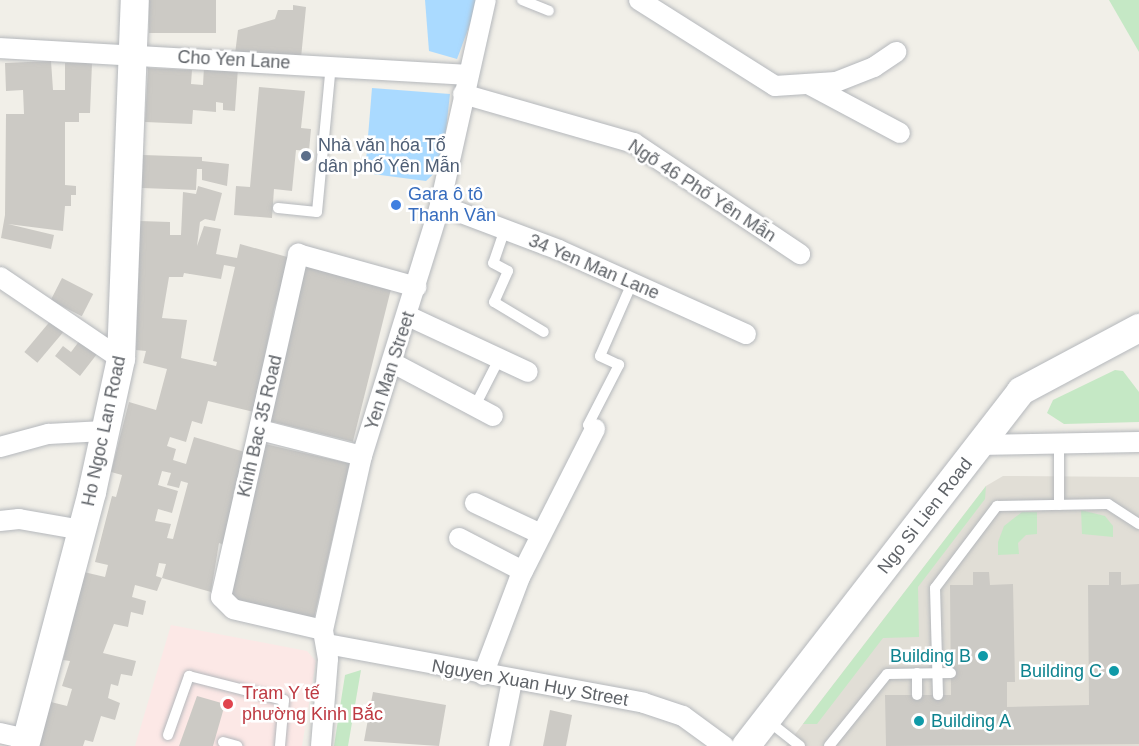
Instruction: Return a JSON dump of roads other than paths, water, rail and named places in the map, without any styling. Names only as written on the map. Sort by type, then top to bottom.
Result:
[{"type":"street","name":"Ho Ngoc Lan Road","points":[[17,739],[82,530],[122,359],[135,0]]},
{"type":"street","name":"Yen Man Street","points":[[321,746],[325,637],[362,456],[408,316],[440,206],[465,85],[486,0]]},
{"type":"street","points":[[639,0],[776,86],[836,82],[874,67],[896,52]]},
{"type":"street","name":"Cho Yen Lane","points":[[0,48],[331,65],[465,85]]},
{"type":"street","points":[[808,84],[900,133]]},
{"type":"street","name":"Ngõ 46 Phố Yên Mẫn","points":[[465,85],[634,143],[800,254]]},
{"type":"street","name":"34 Yen Man Lane","points":[[440,206],[505,229],[746,333]]},
{"type":"street","name":"Kinh Bac 35 Road","points":[[221,597],[298,254],[417,287]]},
{"type":"street","points":[[0,277],[122,359]]},
{"type":"street","points":[[408,316],[528,372]]},
{"type":"street","name":"Ngo Si Lien Road","points":[[746,746],[1021,391],[1135,340]]},
{"type":"street","points":[[393,363],[493,416]]},
{"type":"street","points":[[483,675],[523,571],[595,429]]},
{"type":"street","points":[[260,430],[362,456]]},
{"type":"street","points":[[0,447],[48,434],[104,431]]},
{"type":"street","points":[[979,445],[1139,442]]},
{"type":"street","points":[[476,503],[541,534]]},
{"type":"street","points":[[0,521],[19,519],[82,530]]},
{"type":"street","points":[[459,538],[523,571]]},
{"type":"street","name":"Nguyen Xuan Huy Street","points":[[221,597],[233,609],[325,637],[483,675],[667,709],[724,746]]},
{"type":"street","points":[[499,746],[512,681]]},
{"type":"lane","points":[[522,0],[549,11]]},
{"type":"lane","points":[[278,208],[317,212],[331,65]]},
{"type":"lane","points":[[505,229],[493,263],[508,271],[494,302],[544,332]]},
{"type":"lane","points":[[595,429],[588,425],[619,365],[600,356],[632,283]]},
{"type":"lane","points":[[475,406],[499,359]]},
{"type":"lane","points":[[1059,444],[1059,505]]},
{"type":"lane","points":[[938,695],[935,588],[998,506],[1108,504],[1139,524]]},
{"type":"lane","points":[[917,673],[917,695]]},
{"type":"lane","points":[[829,746],[887,674],[951,673]]},
{"type":"lane","points":[[168,735],[189,676],[284,700],[280,746]]},
{"type":"lane","points":[[767,720],[800,746]]},
{"type":"lane","points":[[223,742],[237,746]]},
{"type":"water","points":[[425,0],[479,0],[457,59],[429,51]]},
{"type":"water","points":[[372,88],[450,94],[442,166],[426,181],[365,173]]},
{"type":"place","name":"Nhà văn hóa Tổ dân phố Yên Mẫn","points":[[306,156]]},
{"type":"place","name":"Gara ô tô Thanh Vân","points":[[396,205]]},
{"type":"place","name":"Building B","points":[[983,656]]},
{"type":"place","name":"Building C","points":[[1114,671]]},
{"type":"place","name":"Trạm Y tế phường Kinh Bắc","points":[[228,704]]},
{"type":"place","name":"Building A","points":[[919,721]]}]
